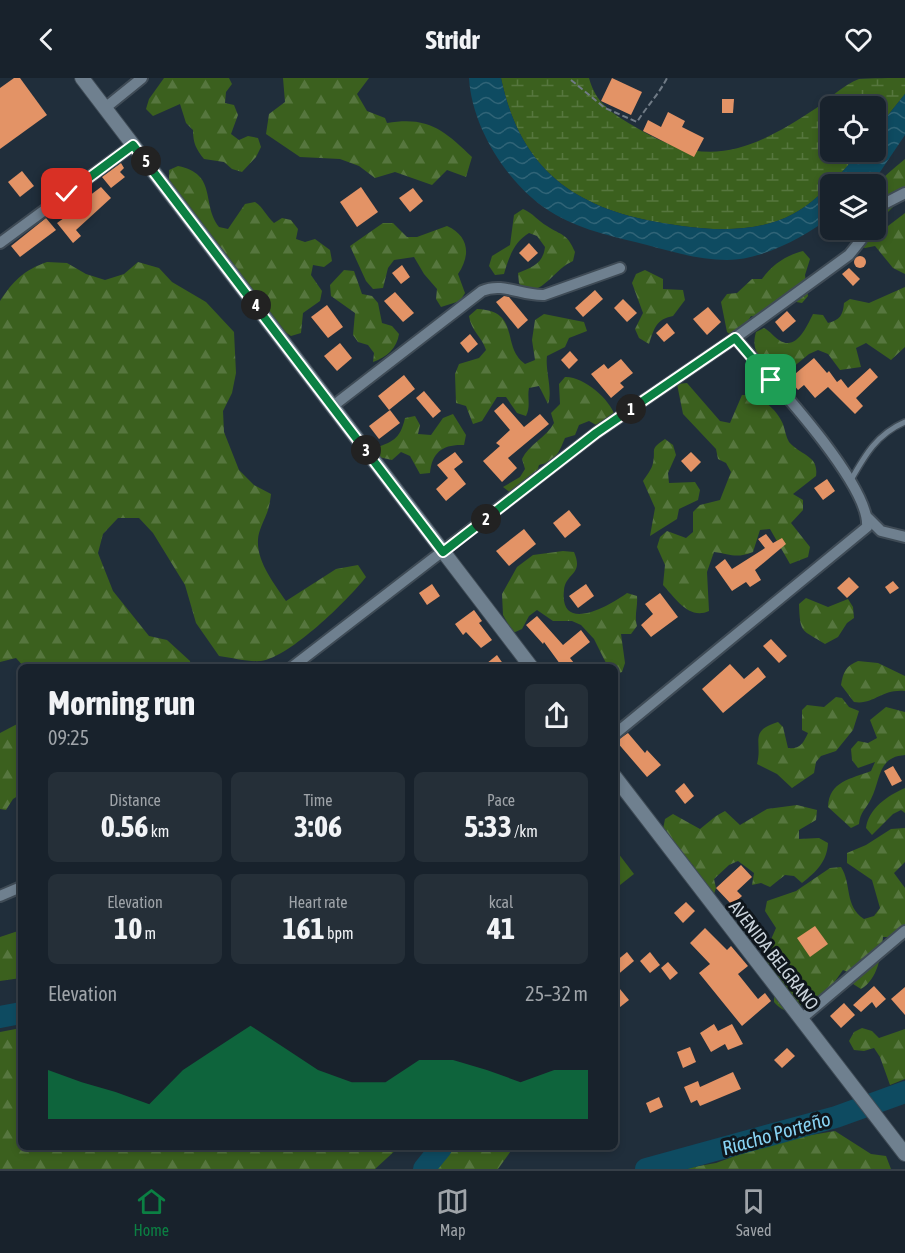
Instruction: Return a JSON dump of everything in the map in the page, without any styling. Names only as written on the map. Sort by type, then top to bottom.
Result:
[{"type":"street","points":[[82,78],[529,664]]},
{"type":"street","points":[[105,108],[142,78]]},
{"type":"street","points":[[0,243],[133,145]]},
{"type":"street","points":[[886,203],[905,193]]},
{"type":"street","points":[[296,664],[596,433],[735,338],[849,255],[861,240]]},
{"type":"street","points":[[333,406],[482,291],[502,286],[533,296],[544,295],[620,268]]},
{"type":"street","points":[[735,338],[808,422],[850,482],[868,518],[881,531],[901,536],[905,548]]},
{"type":"street","points":[[618,732],[867,527],[868,518]]},
{"type":"street","name":"AVENIDA BELGRANO","points":[[618,781],[905,1154]]},
{"type":"street","points":[[0,896],[18,888]]},
{"type":"street","points":[[801,1019],[905,931]]},
{"type":"lane","points":[[850,482],[869,447],[892,427],[905,422]]},
{"type":"path","points":[[571,80],[604,108],[637,122],[649,103],[660,93],[667,78]]},
{"type":"green space","points":[[164,78],[229,78],[232,84],[226,92],[225,103],[234,105],[238,115],[231,134],[239,140],[248,136],[258,138],[261,147],[256,157],[242,172],[232,169],[224,162],[204,159],[196,146],[193,130],[186,123],[180,104],[153,116],[146,109],[149,99]]},
{"type":"green space","points":[[283,78],[369,78],[357,94],[367,111],[385,118],[387,123],[401,121],[425,124],[453,139],[472,157],[466,177],[447,170],[432,185],[395,172],[375,178],[359,166],[340,159],[300,157],[266,134],[269,114],[285,102]]},
{"type":"green space","points":[[501,78],[589,78],[601,102],[637,128],[663,141],[687,149],[709,152],[731,150],[752,144],[795,122],[820,105],[820,162],[851,162],[840,174],[820,174],[820,194],[803,208],[780,220],[739,229],[682,226],[616,212],[588,201],[563,185],[542,166],[525,142],[511,113]]},
{"type":"green space","points":[[905,78],[905,94],[886,118],[886,96],[832,96],[859,79]]},
{"type":"green space","points":[[905,159],[905,195],[886,213],[886,175]]},
{"type":"green space","points":[[178,166],[191,170],[204,183],[214,218],[219,227],[228,229],[245,204],[255,202],[274,223],[282,218],[291,220],[298,229],[296,239],[305,242],[315,239],[330,250],[332,261],[324,267],[313,265],[311,275],[322,291],[320,301],[303,313],[301,333],[291,336],[282,330],[191,214],[169,180],[169,170]]},
{"type":"green space","points":[[523,209],[567,238],[575,252],[573,261],[560,269],[544,284],[524,291],[519,283],[518,273],[536,264],[544,253],[545,247],[537,236],[529,233],[519,241],[510,256],[504,274],[495,275],[489,266],[492,256],[510,245],[514,215]]},
{"type":"green space","points":[[905,213],[905,274],[893,268],[875,246],[865,248],[855,246],[851,240],[886,240],[886,225]]},
{"type":"green space","points":[[383,223],[393,223],[407,237],[417,237],[447,226],[460,235],[466,247],[466,253],[458,274],[465,293],[460,301],[441,307],[436,299],[437,289],[424,274],[414,257],[394,260],[388,268],[383,288],[373,289],[366,281],[350,246]]},
{"type":"green space","points":[[803,251],[810,259],[805,275],[808,296],[802,303],[785,300],[761,319],[751,316],[741,333],[735,338],[727,332],[721,302],[727,294],[737,293],[752,279],[762,279],[780,261]]},
{"type":"green space","points":[[47,262],[67,263],[86,274],[105,280],[124,274],[138,262],[159,268],[172,282],[206,302],[234,332],[236,373],[232,393],[223,411],[224,432],[239,470],[254,485],[271,494],[258,539],[258,549],[265,568],[286,601],[336,569],[358,565],[366,577],[333,613],[302,639],[273,657],[261,661],[219,656],[196,623],[185,585],[153,533],[139,518],[118,518],[103,534],[98,553],[113,591],[149,636],[167,640],[190,664],[21,664],[16,658],[0,662],[0,301],[20,277]]},
{"type":"green space","points":[[344,270],[354,271],[362,294],[372,296],[378,303],[382,323],[392,326],[399,334],[396,344],[390,351],[373,362],[374,353],[368,345],[358,342],[353,335],[355,313],[331,296],[330,285]]},
{"type":"green space","points":[[645,270],[663,279],[663,289],[683,290],[685,300],[673,316],[667,317],[656,325],[649,344],[639,338],[635,329],[643,313],[632,283],[636,274]]},
{"type":"green space","points":[[905,287],[905,347],[891,360],[866,343],[856,348],[861,367],[840,370],[828,354],[818,350],[809,354],[786,373],[776,373],[756,351],[756,332],[764,328],[779,340],[791,343],[800,336],[813,314],[823,315],[828,323],[840,316],[844,303],[850,299],[869,303]]},
{"type":"green space","points":[[477,309],[491,311],[500,316],[508,330],[513,348],[525,364],[535,360],[532,340],[535,320],[544,314],[584,322],[587,331],[569,338],[565,347],[547,356],[550,393],[548,404],[539,386],[529,388],[526,416],[517,413],[506,397],[497,397],[482,421],[473,424],[466,406],[456,403],[455,374],[459,364],[479,358],[486,350],[470,321],[469,316]]},
{"type":"green space","points":[[565,377],[580,380],[595,390],[608,403],[615,416],[598,426],[589,421],[579,425],[575,435],[565,438],[553,459],[539,465],[536,475],[511,493],[503,487],[520,477],[525,469],[522,459],[525,454],[554,423],[551,413],[560,404],[559,384]]},
{"type":"green space","points":[[687,383],[720,421],[730,423],[742,395],[755,397],[767,404],[780,418],[789,442],[812,460],[816,469],[816,476],[793,494],[803,500],[803,510],[791,523],[810,547],[808,557],[790,564],[770,529],[760,530],[753,552],[737,556],[714,552],[707,572],[709,611],[702,613],[695,613],[683,607],[663,585],[665,565],[657,547],[660,537],[667,531],[686,538],[693,532],[693,512],[700,505],[720,500],[731,472],[726,463],[718,459],[716,449],[683,414],[677,384]]},
{"type":"green space","points":[[453,414],[466,435],[464,445],[450,446],[440,451],[433,460],[430,473],[420,474],[410,456],[401,452],[392,460],[374,456],[372,449],[398,436],[405,418],[415,416],[420,425],[418,434],[431,435],[443,418]]},
{"type":"green space","points":[[665,439],[673,445],[676,455],[668,473],[669,483],[695,482],[700,490],[698,500],[679,509],[677,519],[650,536],[655,508],[643,481],[652,465],[655,447]]},
{"type":"green space","points":[[563,551],[574,552],[577,559],[576,569],[565,584],[564,590],[565,604],[569,611],[578,614],[588,613],[610,604],[627,593],[637,596],[637,626],[631,634],[621,634],[625,663],[622,672],[618,673],[618,664],[606,664],[594,639],[581,625],[572,621],[553,621],[537,610],[529,616],[522,629],[513,633],[503,615],[502,594],[517,567],[533,555]]},
{"type":"green space","points":[[806,598],[828,607],[848,599],[853,607],[854,618],[847,623],[838,637],[825,644],[807,633],[802,626],[799,604]]},
{"type":"green space","points":[[858,661],[878,663],[905,676],[905,691],[889,692],[867,701],[854,702],[841,685],[846,670]]},
{"type":"green space","points":[[836,697],[842,698],[849,707],[859,711],[853,730],[836,751],[821,756],[816,762],[814,773],[792,788],[777,774],[757,764],[758,738],[763,729],[778,722],[783,727],[788,748],[798,747],[808,733],[802,730],[802,710],[807,705],[824,707]]},
{"type":"green space","points":[[886,707],[905,712],[905,755],[889,760],[885,765],[859,824],[851,828],[828,807],[829,798],[842,782],[871,771],[875,762],[858,768],[852,760],[851,749],[858,741],[868,743],[877,738],[870,720]]},
{"type":"green space","points":[[18,724],[18,796],[6,810],[0,809],[0,733]]},
{"type":"green space","points":[[905,788],[905,813],[901,810],[893,814],[872,835],[866,828],[871,814],[886,799]]},
{"type":"green space","points":[[797,805],[817,810],[816,820],[799,830],[799,839],[819,838],[828,843],[820,866],[802,883],[794,876],[785,875],[770,887],[761,883],[752,885],[754,873],[738,861],[729,865],[714,879],[716,888],[713,897],[706,891],[693,865],[676,855],[663,829],[665,819],[673,814],[700,829],[725,811],[740,825],[767,809]]},
{"type":"green space","points":[[905,828],[905,862],[894,873],[905,888],[905,928],[893,937],[883,937],[880,959],[867,985],[861,989],[853,984],[852,974],[843,970],[821,1001],[812,997],[803,1000],[799,1009],[792,1011],[780,1007],[774,1002],[774,981],[764,964],[765,953],[776,928],[765,911],[767,901],[796,891],[830,868],[841,867],[851,901],[858,914],[864,919],[874,916],[880,908],[872,880],[847,863],[847,853],[866,845],[891,829]]},
{"type":"green space","points":[[618,853],[634,874],[618,887]]},
{"type":"green space","points":[[18,931],[18,978],[0,981],[0,937]]},
{"type":"green space","points":[[862,1028],[872,1031],[879,1038],[905,1029],[905,1079],[890,1085],[880,1057],[874,1048],[864,1051],[854,1050],[849,1041],[854,1032]]},
{"type":"green space","points":[[18,1029],[18,1150],[396,1150],[375,1169],[0,1169],[0,1032]]},
{"type":"green space","points":[[835,1131],[871,1154],[886,1156],[891,1169],[682,1169],[716,1163],[776,1141]]},
{"type":"green space","points":[[446,1150],[512,1150],[498,1169],[434,1169]]},
{"type":"water","points":[[469,78],[501,78],[511,113],[525,142],[542,166],[563,185],[588,201],[616,212],[648,220],[710,229],[739,229],[780,220],[803,208],[820,195],[820,224],[782,246],[740,259],[707,259],[677,253],[589,229],[556,215],[539,204],[509,174],[486,138],[472,98]]},
{"type":"water","points":[[905,94],[905,135],[879,174],[840,174],[851,162],[886,162],[886,118]]},
{"type":"building","points":[[14,78],[20,78],[47,115],[0,149],[0,88]]},
{"type":"building","points":[[612,78],[642,92],[631,115],[601,101]]},
{"type":"building","points":[[722,99],[734,99],[733,113],[722,113]]},
{"type":"building","points":[[668,112],[685,121],[682,127],[704,138],[694,157],[643,131],[648,120],[661,127]]},
{"type":"building","points":[[121,163],[124,168],[120,172],[125,177],[111,188],[102,177]]},
{"type":"building","points":[[22,171],[34,186],[20,197],[8,182]]},
{"type":"building","points":[[101,187],[111,198],[76,230],[81,236],[73,243],[57,223],[71,213],[65,205],[80,193],[85,199]]},
{"type":"building","points":[[361,187],[378,212],[357,227],[340,202]]},
{"type":"building","points":[[413,188],[423,201],[410,212],[399,198]]},
{"type":"building","points":[[46,218],[56,230],[20,257],[11,246]]},
{"type":"building","points":[[529,243],[538,253],[528,262],[519,253]]},
{"type":"building","points":[[862,256],[865,257],[865,267],[858,268],[855,267],[854,260],[855,257]]},
{"type":"building","points":[[402,265],[410,277],[401,284],[392,273]]},
{"type":"building","points":[[849,268],[860,279],[853,286],[842,274]]},
{"type":"building","points":[[595,290],[603,299],[583,317],[575,308]]},
{"type":"building","points":[[395,292],[414,313],[403,322],[384,301]]},
{"type":"building","points":[[504,296],[509,297],[528,320],[518,329],[496,302]]},
{"type":"building","points":[[623,299],[637,313],[627,322],[614,308]]},
{"type":"building","points":[[327,305],[343,327],[328,338],[311,317]]},
{"type":"building","points":[[708,307],[721,322],[707,335],[693,319]]},
{"type":"building","points":[[787,311],[796,321],[783,332],[775,322]]},
{"type":"building","points":[[667,323],[675,333],[664,342],[656,333]]},
{"type":"building","points":[[470,334],[478,344],[468,353],[460,343]]},
{"type":"building","points":[[340,343],[352,358],[337,371],[324,356]]},
{"type":"building","points":[[570,351],[578,360],[569,369],[561,360]]},
{"type":"building","points":[[814,358],[827,373],[829,371],[837,382],[841,379],[848,388],[870,368],[878,377],[856,398],[863,406],[855,414],[828,387],[815,398],[804,385],[798,390],[789,379]]},
{"type":"building","points":[[621,359],[633,373],[620,383],[624,387],[611,398],[591,374],[604,364],[608,369]]},
{"type":"building","points":[[404,375],[415,389],[389,410],[378,396]]},
{"type":"building","points":[[424,391],[441,411],[433,418],[416,398]]},
{"type":"building","points":[[503,403],[524,427],[540,414],[549,424],[508,458],[517,468],[502,482],[483,461],[500,446],[496,443],[510,430],[494,411]]},
{"type":"building","points":[[390,410],[400,423],[379,439],[369,426]]},
{"type":"building","points":[[455,452],[463,462],[454,469],[466,484],[446,501],[436,489],[448,478],[437,465]]},
{"type":"building","points":[[691,452],[701,462],[691,472],[681,461]]},
{"type":"building","points":[[827,479],[835,491],[823,500],[814,488]]},
{"type":"building","points":[[569,510],[581,525],[565,538],[553,523]]},
{"type":"building","points":[[524,529],[536,544],[509,566],[496,551]]},
{"type":"building","points":[[766,534],[773,543],[782,538],[786,544],[755,570],[761,580],[750,587],[746,582],[732,591],[715,567],[725,559],[732,569],[765,548],[758,539]]},
{"type":"building","points":[[849,577],[859,587],[847,598],[837,588]]},
{"type":"building","points":[[893,581],[899,588],[890,594],[885,587]]},
{"type":"building","points":[[432,584],[440,596],[427,605],[419,593]]},
{"type":"building","points":[[586,584],[594,596],[578,608],[569,596]]},
{"type":"building","points":[[660,593],[678,617],[651,637],[641,625],[653,614],[645,604]]},
{"type":"building","points":[[474,610],[482,621],[479,623],[492,640],[481,648],[466,632],[463,635],[455,624]]},
{"type":"building","points":[[537,616],[563,645],[581,630],[590,642],[570,658],[575,664],[560,664],[544,642],[543,644],[526,625]]},
{"type":"building","points":[[771,639],[787,656],[779,663],[763,646]]},
{"type":"building","points":[[497,655],[503,664],[486,664]]},
{"type":"building","points":[[730,664],[744,679],[758,667],[766,677],[723,713],[702,689]]},
{"type":"building","points":[[628,733],[645,753],[647,750],[661,765],[647,777],[618,743],[618,740]]},
{"type":"building","points":[[893,766],[902,781],[892,786],[884,771]]},
{"type":"building","points":[[684,783],[694,796],[685,804],[675,791]]},
{"type":"building","points":[[741,865],[752,877],[737,891],[742,896],[732,905],[716,888]]},
{"type":"building","points":[[686,902],[695,911],[683,923],[674,913]]},
{"type":"building","points":[[815,926],[828,944],[810,957],[797,938]]},
{"type":"building","points":[[705,928],[727,950],[731,946],[748,966],[738,974],[758,999],[765,993],[771,1001],[742,1026],[699,973],[710,964],[690,943]]},
{"type":"building","points":[[627,952],[634,961],[618,974],[618,960]]},
{"type":"building","points":[[650,952],[660,965],[650,973],[640,961]]},
{"type":"building","points":[[668,962],[678,973],[670,980],[661,968]]},
{"type":"building","points":[[874,986],[886,999],[876,1008],[872,1002],[861,1012],[853,1005]]},
{"type":"building","points":[[618,987],[629,1000],[618,1009]]},
{"type":"building","points":[[905,987],[905,1015],[891,999]]},
{"type":"building","points":[[844,1003],[855,1015],[841,1028],[830,1016]]},
{"type":"building","points":[[714,1024],[718,1031],[732,1024],[743,1044],[728,1050],[725,1044],[711,1052],[700,1033]]},
{"type":"building","points":[[690,1047],[696,1062],[683,1068],[677,1052]]},
{"type":"building","points":[[787,1048],[795,1056],[782,1068],[774,1060]]},
{"type":"building","points":[[733,1072],[741,1089],[700,1106],[697,1100],[691,1103],[684,1087],[698,1081],[700,1087]]},
{"type":"building","points":[[659,1097],[663,1107],[650,1113],[646,1103]]},
{"type":"waterway","name":"Riacho Porteño","points":[[0,1017],[18,1014]]},
{"type":"waterway","name":"Riacho Porteño","points":[[646,1169],[836,1117],[905,1092]]},
{"type":"waterway","name":"Riacho Porteño","points":[[424,1169],[439,1150]]},
{"type":"route","points":[[67,194],[133,145],[443,552],[596,433],[735,338],[771,380]]}]
